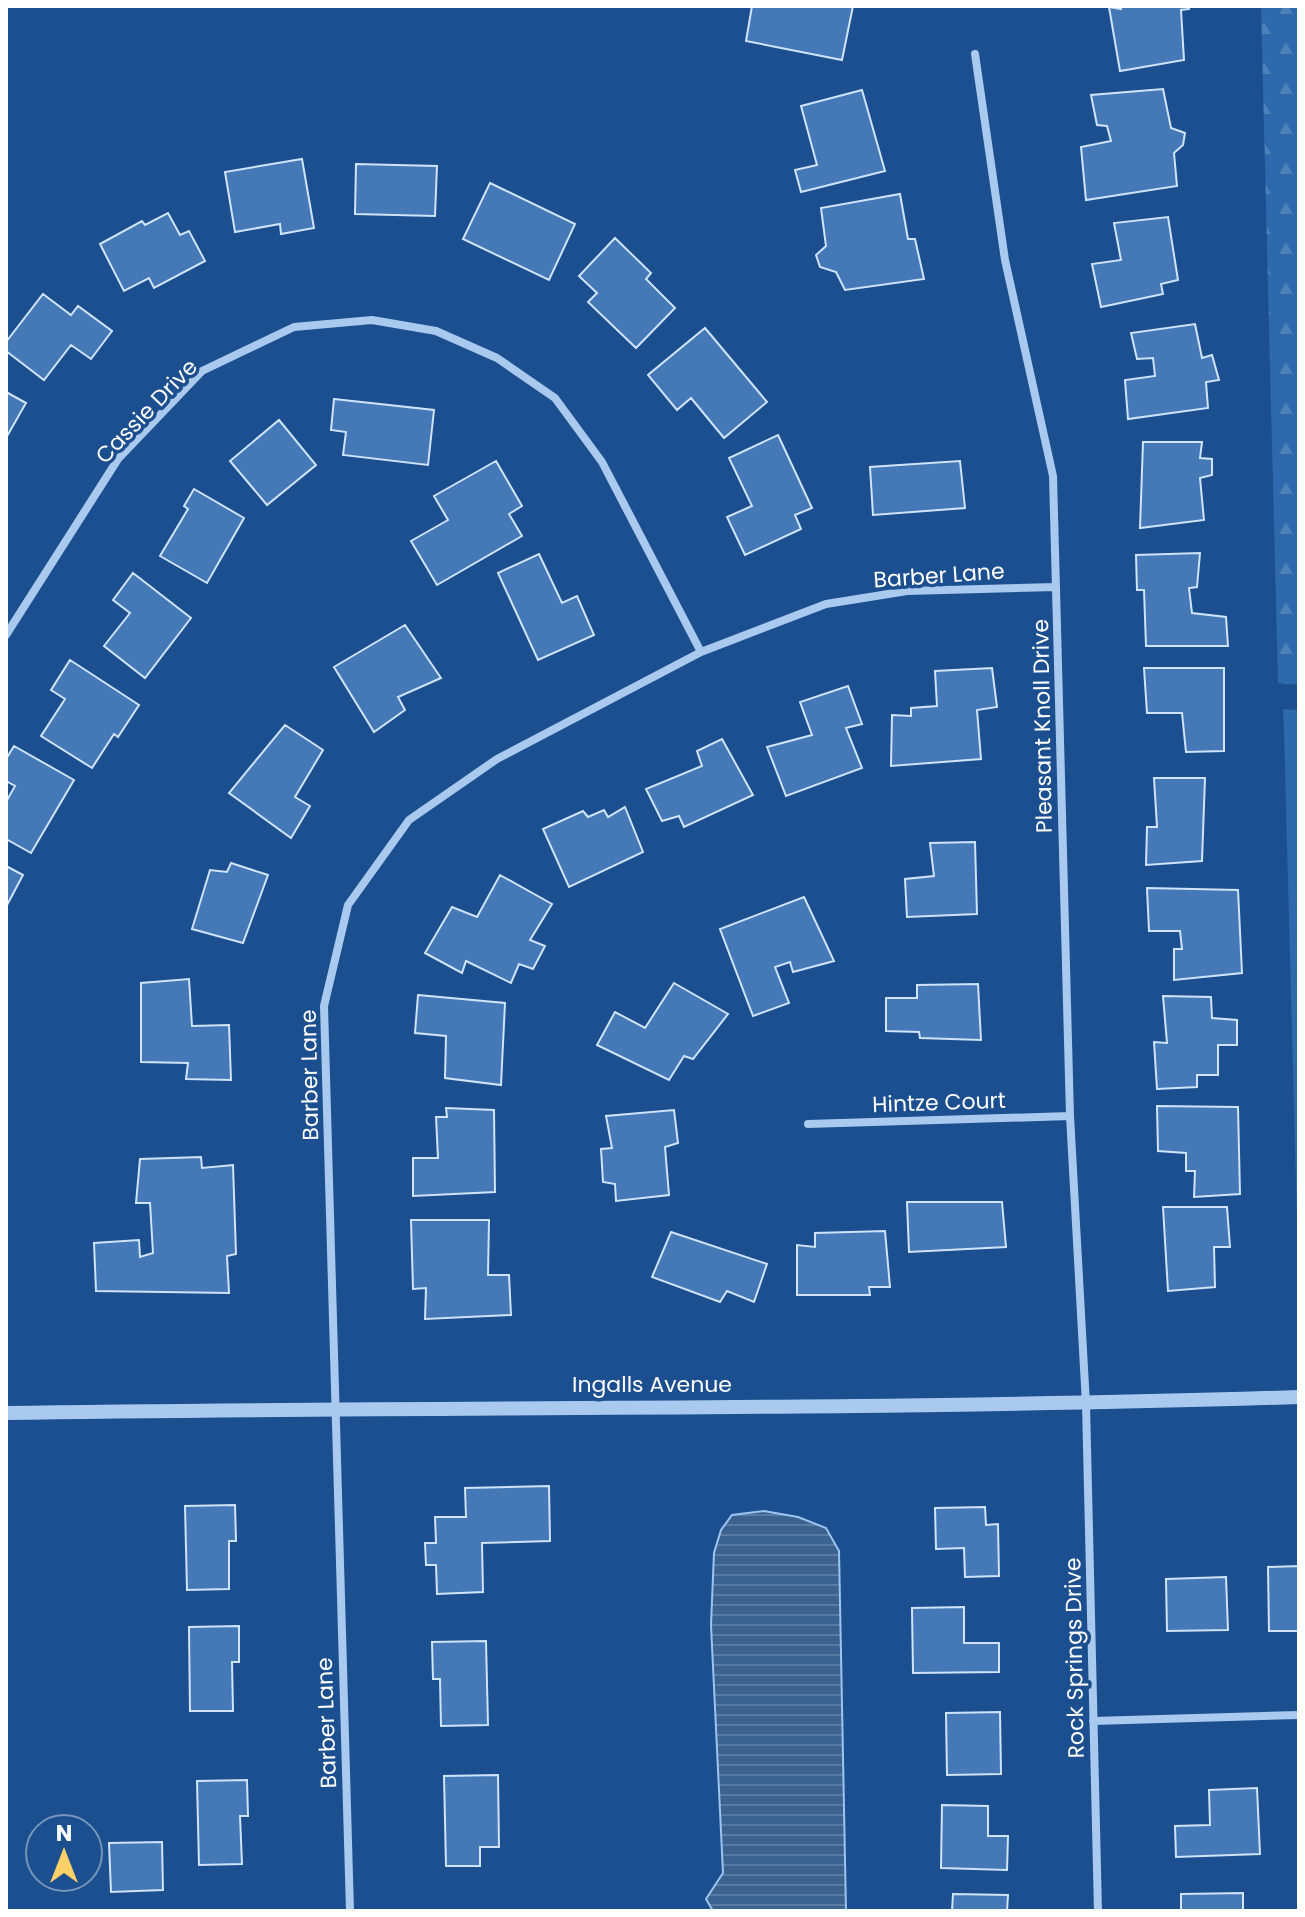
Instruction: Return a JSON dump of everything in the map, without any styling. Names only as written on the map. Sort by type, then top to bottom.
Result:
[{"type":"street","name":"Pleasant Knoll Drive","points":[[975,54],[1005,260],[1053,476],[1070,1116],[1086,1404]]},
{"type":"street","name":"Cassie Drive","points":[[6,635],[118,459],[202,371],[294,327],[372,320],[436,331],[497,358],[555,398],[602,462],[701,652]]},
{"type":"street","name":"Barber Lane","points":[[350,1911],[324,1006],[348,905],[409,820],[497,759],[701,652],[826,604],[907,591],[1056,587]]},
{"type":"street","name":"Hintze Court","points":[[808,1124],[1070,1116]]},
{"type":"street","name":"Ingalls Avenue","points":[[6,1413],[334,1407],[1086,1404],[1299,1397]]},
{"type":"street","name":"Rock Springs Drive","points":[[1086,1404],[1098,1911]]},
{"type":"street","points":[[1093,1721],[1299,1715]]},
{"type":"green space","points":[[1261,6],[1299,6],[1299,685],[1278,683]]},
{"type":"green space","points":[[1283,709],[1299,710],[1299,1299],[1284,730]]},
{"type":"shaded area","points":[[764,1511],[798,1517],[826,1528],[839,1551],[846,1911],[713,1911],[706,1899],[723,1873],[711,1625],[714,1553],[721,1530],[732,1515]]},
{"type":"building","points":[[752,6],[853,6],[842,60],[746,41]]},
{"type":"building","points":[[1121,6],[1188,6],[1189,9],[1181,10],[1184,60],[1120,71],[1109,7],[1121,9]]},
{"type":"building","points":[[1163,89],[1171,128],[1185,133],[1183,145],[1174,153],[1177,186],[1086,200],[1081,147],[1111,141],[1107,126],[1097,125],[1091,95]]},
{"type":"building","points":[[862,90],[885,171],[801,192],[795,170],[817,165],[801,106]]},
{"type":"building","points":[[302,159],[314,228],[281,234],[280,224],[235,232],[225,172]]},
{"type":"building","points":[[356,164],[437,166],[435,216],[355,214]]},
{"type":"building","points":[[490,183],[575,224],[549,280],[463,239]]},
{"type":"building","points":[[900,194],[908,239],[915,239],[924,279],[845,290],[836,272],[820,267],[816,255],[826,246],[821,208]]},
{"type":"building","points":[[168,213],[180,235],[189,231],[205,261],[154,288],[149,278],[124,291],[100,244],[142,221],[145,225]]},
{"type":"building","points":[[1168,217],[1178,280],[1161,284],[1163,294],[1101,307],[1092,264],[1121,260],[1114,223]]},
{"type":"building","points":[[615,238],[651,273],[646,279],[675,308],[636,348],[588,302],[597,293],[579,276]]},
{"type":"building","points":[[43,294],[71,315],[78,306],[112,331],[91,359],[71,345],[44,380],[6,351],[6,342]]},
{"type":"building","points":[[1195,324],[1202,358],[1212,355],[1219,380],[1206,382],[1208,408],[1128,419],[1125,380],[1155,376],[1153,358],[1137,359],[1131,333]]},
{"type":"building","points":[[705,328],[767,402],[724,438],[691,398],[677,410],[648,375]]},
{"type":"building","points":[[6,392],[26,403],[6,438]]},
{"type":"building","points":[[334,399],[434,410],[428,465],[343,455],[346,432],[331,430]]},
{"type":"building","points":[[279,420],[316,465],[267,505],[230,461]]},
{"type":"building","points":[[778,435],[812,508],[795,515],[801,529],[745,555],[727,517],[752,506],[729,458]]},
{"type":"building","points":[[1143,442],[1202,442],[1200,458],[1212,459],[1212,475],[1200,478],[1204,520],[1140,528]]},
{"type":"building","points":[[496,461],[522,506],[509,514],[522,536],[437,585],[411,541],[448,520],[434,496]]},
{"type":"building","points":[[960,461],[965,508],[873,515],[870,467]]},
{"type":"building","points":[[194,489],[244,518],[207,583],[160,556],[188,509],[184,506]]},
{"type":"building","points":[[1200,553],[1197,587],[1189,588],[1192,613],[1226,617],[1228,646],[1146,646],[1144,590],[1137,590],[1136,555]]},
{"type":"building","points":[[539,554],[562,603],[577,596],[594,635],[538,660],[498,573]]},
{"type":"building","points":[[133,573],[191,618],[145,678],[104,646],[130,613],[113,600]]},
{"type":"building","points":[[405,625],[441,678],[398,697],[405,710],[374,732],[334,667]]},
{"type":"building","points":[[70,660],[139,705],[118,737],[114,734],[92,768],[41,736],[65,699],[51,690]]},
{"type":"building","points":[[992,668],[997,707],[977,710],[981,759],[891,766],[892,715],[911,716],[911,708],[937,706],[935,671]]},
{"type":"building","points":[[1144,668],[1224,668],[1224,751],[1186,752],[1182,713],[1147,713]]},
{"type":"building","points":[[848,686],[862,724],[846,728],[862,768],[786,796],[767,747],[812,735],[800,702]]},
{"type":"building","points":[[285,725],[323,750],[295,797],[310,806],[291,838],[229,793]]},
{"type":"building","points":[[722,739],[753,795],[684,827],[679,816],[662,821],[646,789],[702,766],[697,751]]},
{"type":"building","points":[[14,746],[74,780],[31,853],[6,839],[6,802],[15,786],[6,781],[6,759]]},
{"type":"building","points":[[1154,778],[1205,778],[1202,861],[1146,865],[1147,827],[1157,827]]},
{"type":"building","points":[[625,807],[643,852],[569,887],[543,829],[583,811],[588,817],[604,810],[608,817]]},
{"type":"building","points":[[975,842],[977,914],[907,917],[905,879],[934,876],[930,843]]},
{"type":"building","points":[[231,863],[268,875],[243,943],[192,929],[210,870],[227,872]]},
{"type":"building","points":[[6,866],[23,875],[6,907]]},
{"type":"building","points":[[500,875],[552,904],[530,940],[545,946],[533,969],[519,964],[511,983],[466,961],[462,973],[425,953],[452,907],[477,917]]},
{"type":"building","points":[[1147,888],[1238,890],[1242,973],[1174,980],[1174,949],[1182,949],[1180,931],[1149,931]]},
{"type":"building","points":[[804,897],[834,961],[793,972],[790,962],[775,967],[789,1003],[753,1016],[720,929]]},
{"type":"building","points":[[189,979],[192,1026],[229,1025],[231,1080],[186,1079],[188,1063],[141,1062],[141,983]]},
{"type":"building","points":[[674,983],[728,1014],[693,1059],[684,1056],[669,1080],[597,1045],[615,1012],[645,1028]]},
{"type":"building","points":[[978,984],[981,1040],[920,1038],[919,1032],[886,1031],[886,998],[917,998],[917,985]]},
{"type":"building","points":[[418,995],[505,1003],[501,1085],[445,1078],[446,1036],[415,1033]]},
{"type":"building","points":[[1163,996],[1211,997],[1212,1018],[1237,1020],[1237,1045],[1218,1045],[1218,1075],[1197,1075],[1197,1087],[1157,1089],[1154,1042],[1167,1043]]},
{"type":"building","points":[[1157,1106],[1238,1107],[1240,1194],[1194,1197],[1195,1171],[1186,1171],[1186,1153],[1158,1151]]},
{"type":"building","points":[[446,1108],[494,1110],[495,1192],[413,1196],[413,1158],[438,1158],[436,1117],[447,1117]]},
{"type":"building","points":[[674,1110],[678,1143],[665,1147],[669,1195],[616,1201],[615,1184],[603,1182],[601,1149],[612,1148],[606,1116]]},
{"type":"building","points":[[201,1157],[202,1168],[233,1165],[236,1254],[227,1256],[229,1293],[96,1291],[94,1243],[139,1240],[140,1257],[153,1253],[150,1203],[136,1203],[140,1159]]},
{"type":"building","points":[[907,1202],[1002,1202],[1006,1247],[909,1252]]},
{"type":"building","points":[[1163,1207],[1227,1207],[1230,1247],[1214,1247],[1215,1287],[1168,1291]]},
{"type":"building","points":[[411,1220],[489,1220],[488,1275],[509,1275],[511,1315],[425,1319],[426,1288],[413,1289]]},
{"type":"building","points":[[885,1231],[890,1287],[869,1287],[870,1295],[797,1295],[797,1245],[815,1247],[815,1233]]},
{"type":"building","points":[[671,1232],[767,1264],[754,1302],[727,1291],[720,1302],[652,1277]]},
{"type":"building","points":[[549,1486],[550,1541],[482,1543],[483,1592],[437,1594],[436,1565],[426,1565],[425,1543],[436,1543],[435,1517],[466,1517],[465,1488]]},
{"type":"building","points":[[235,1505],[236,1541],[229,1541],[229,1589],[187,1590],[185,1506]]},
{"type":"building","points":[[985,1507],[986,1525],[998,1524],[999,1576],[965,1577],[964,1548],[936,1549],[935,1508]]},
{"type":"building","points":[[1299,1566],[1299,1631],[1269,1631],[1268,1567]]},
{"type":"building","points":[[1226,1577],[1228,1630],[1167,1631],[1166,1579]]},
{"type":"building","points":[[964,1607],[964,1643],[999,1643],[999,1672],[913,1673],[912,1608]]},
{"type":"building","points":[[239,1626],[239,1662],[232,1662],[233,1711],[190,1711],[189,1627]]},
{"type":"building","points":[[486,1641],[488,1725],[441,1726],[440,1679],[433,1679],[432,1642]]},
{"type":"building","points":[[1000,1712],[1001,1774],[947,1775],[946,1713]]},
{"type":"building","points":[[498,1775],[499,1847],[480,1847],[480,1866],[446,1866],[444,1776]]},
{"type":"building","points":[[247,1780],[248,1816],[240,1816],[242,1864],[199,1865],[197,1781]]},
{"type":"building","points":[[1257,1788],[1260,1854],[1176,1857],[1175,1826],[1210,1825],[1209,1790]]},
{"type":"building","points":[[942,1805],[988,1806],[988,1836],[1008,1836],[1007,1870],[941,1868]]},
{"type":"building","points":[[162,1842],[163,1890],[111,1892],[109,1843]]},
{"type":"building","points":[[1243,1893],[1243,1911],[1181,1911],[1181,1894]]},
{"type":"building","points":[[953,1894],[1008,1895],[1007,1911],[952,1911]]}]
